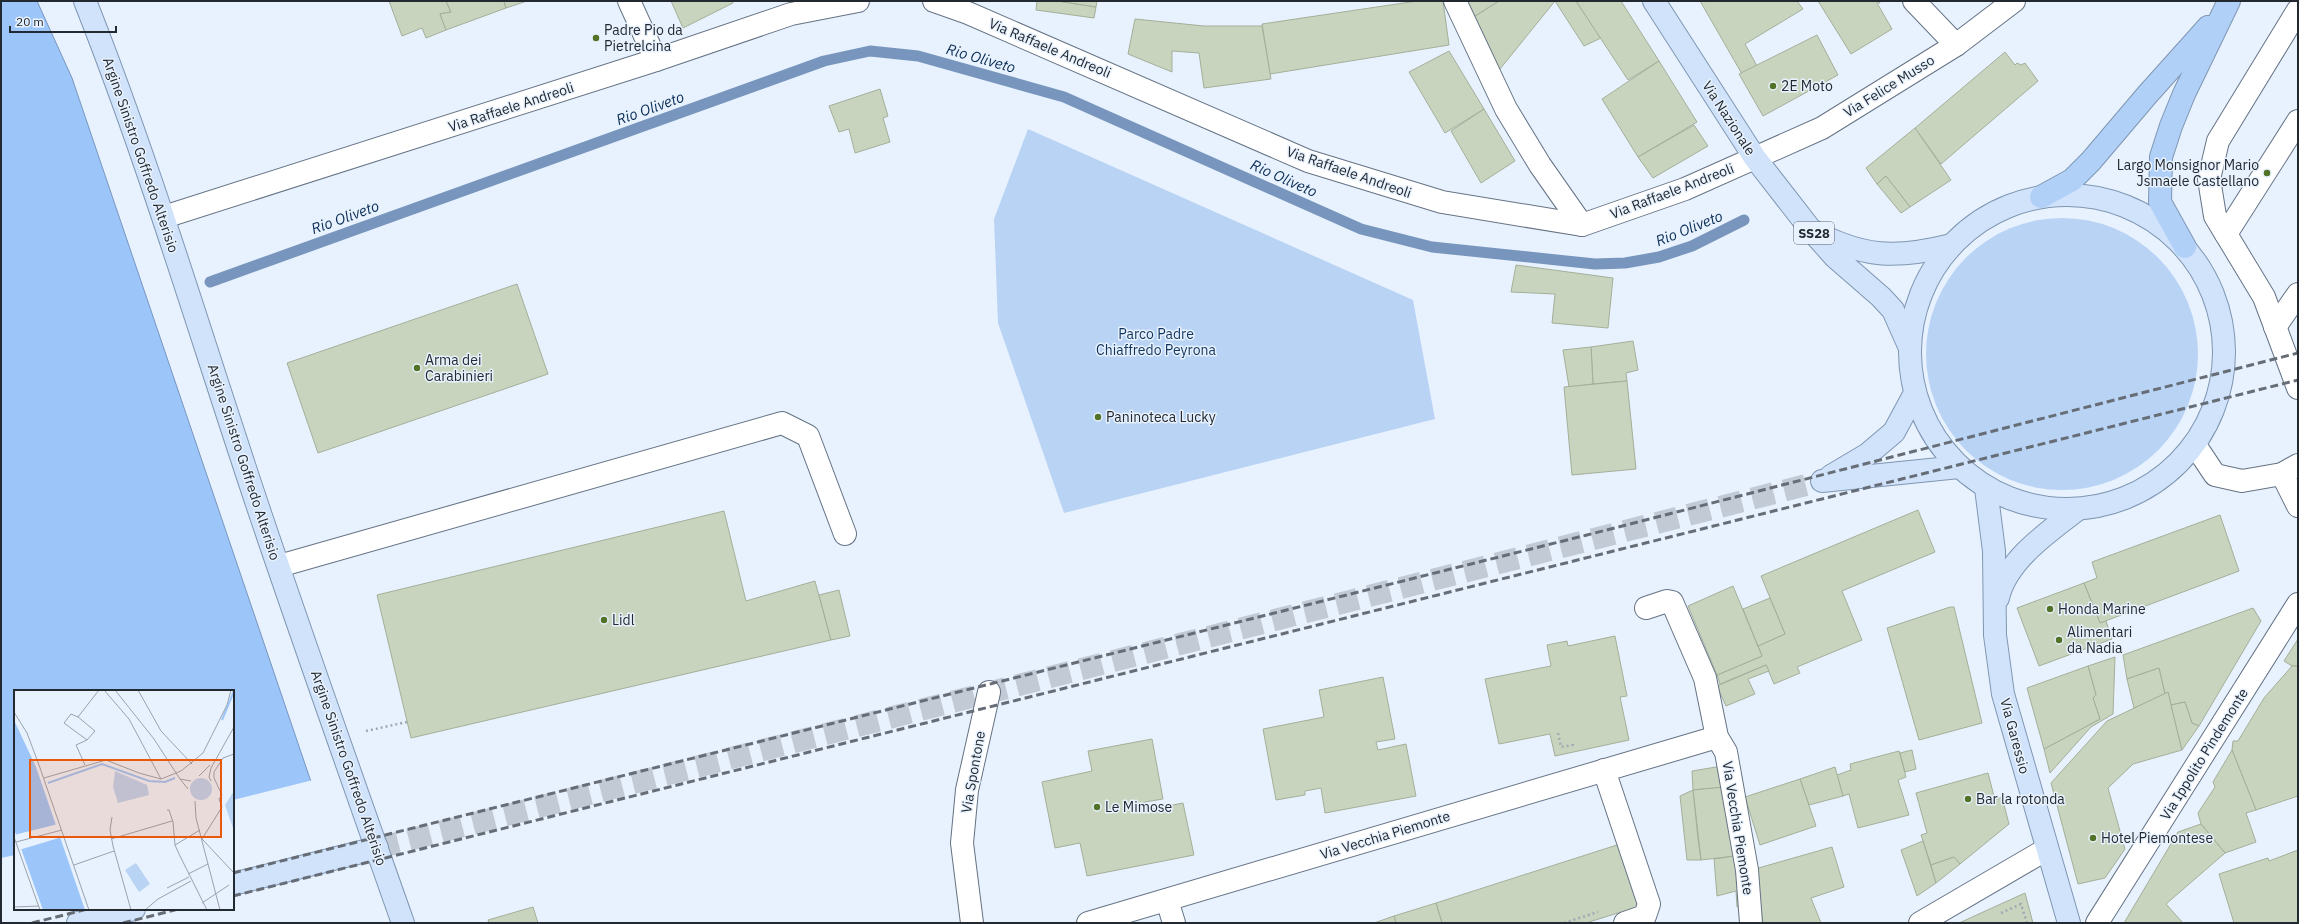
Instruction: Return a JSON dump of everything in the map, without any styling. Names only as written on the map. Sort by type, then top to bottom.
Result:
[{"type":"highway","points":[[2041,197],[2072,180],[2091,161],[2147,94],[2227,6]]},
{"type":"highway","points":[[2185,247],[2160,202],[2161,157],[2171,126],[2184,94],[2227,6]]},
{"type":"main road","name":"Argine Sinistro Goffredo Alterisio","points":[[85,1],[107,57],[164,218],[279,566],[403,923]]},
{"type":"main road","name":"Via Nazionale","points":[[1654,1],[1755,158],[1811,230],[1835,256],[1881,297],[1893,310],[1909,346]]},
{"type":"main road","points":[[2041,197],[2094,197],[2144,214],[2185,247],[2206,277],[2219,310],[2225,345],[2223,380],[2212,414],[2194,445],[2162,478],[2122,500],[2076,510],[2045,508],[2015,501],[1986,488],[1959,467],[1932,433],[1914,393],[1909,346],[1913,319],[1921,291],[1934,267],[1952,245],[1978,222],[2008,206],[2041,197]]},
{"type":"main road","name":"Via Nazionale","points":[[1811,230],[1832,242],[1863,252],[1898,255],[1920,253],[1952,245]]},
{"type":"main road","points":[[1914,393],[1894,432],[1868,454],[1822,481],[1959,467]]},
{"type":"main road","name":"Via Garessio","points":[[1986,488],[1994,551],[1995,635],[2003,694],[2069,923]]},
{"type":"main road","name":"Via Garessio","points":[[1995,616],[2000,587],[2014,564],[2076,510]]},
{"type":"main road","points":[[234,884],[377,848]]},
{"type":"main road","points":[[78,923],[130,910]]},
{"type":"street","points":[[629,1],[656,60]]},
{"type":"street","name":"Via Raffaele Andreoli","points":[[164,218],[656,60],[792,14],[858,1]]},
{"type":"street","name":"Via Raffaele Andreoli","points":[[934,1],[968,13],[1308,161],[1442,202],[1582,225],[1684,188],[1755,158]]},
{"type":"street","points":[[1455,1],[1506,109],[1540,165],[1582,225]]},
{"type":"street","points":[[1914,1],[1956,45]]},
{"type":"street","name":"Via Felice Musso","points":[[1755,158],[1822,128],[1956,45],[2014,1]]},
{"type":"street","points":[[2298,10],[2218,141],[2209,179],[2215,216],[2264,297],[2298,388]]},
{"type":"street","points":[[2226,234],[2298,121]]},
{"type":"street","points":[[2275,328],[2298,294]]},
{"type":"street","points":[[279,566],[782,423],[808,436],[845,534]]},
{"type":"street","points":[[2194,445],[2215,475],[2242,481],[2290,470],[2298,506]]},
{"type":"street","name":"Via Vecchia Piemonte","points":[[1646,608],[1667,601],[1672,602],[1705,678],[1717,737],[1726,752],[1736,798],[1747,870],[1751,922]]},
{"type":"street","name":"Via Ippolito Pindemonte","points":[[2097,923],[2298,604]]},
{"type":"street","name":"Via Spontone","points":[[972,923],[962,843],[967,790],[989,692]]},
{"type":"street","name":"Via Vecchia Piemonte","points":[[1088,923],[1717,737]]},
{"type":"street","points":[[1604,770],[1649,904],[1645,916],[1624,923]]},
{"type":"street","points":[[1920,923],[2048,849]]},
{"type":"street","points":[[1167,900],[1174,923]]},
{"type":"path","points":[[342,746],[407,722]]},
{"type":"path","points":[[1558,733],[1561,747],[1573,745],[1575,751]]},
{"type":"path","points":[[1996,915],[2021,904],[2027,923]]},
{"type":"green space","name":"Parco Padre Chiaffredo Peyrona","points":[[1028,129],[1413,300],[1435,419],[1064,513],[998,323],[994,219]]},
{"type":"green space","points":[[2049,218],[2075,218],[2102,223],[2114,228],[2149,248],[2159,257],[2175,278],[2193,314],[2198,341],[2198,367],[2193,394],[2175,430],[2159,451],[2138,467],[2102,485],[2075,490],[2049,490],[2022,485],[1998,474],[1975,460],[1956,441],[1942,418],[1931,394],[1926,367],[1926,341],[1931,314],[1942,290],[1956,267],[1975,248],[1998,234],[2022,223]]},
{"type":"shaded area","points":[[1,1],[37,1],[72,78],[359,923],[1,923]]},
{"type":"pier","points":[[313,780],[361,923],[1,923],[1,858],[14,855],[14,910],[234,910],[234,800]]},
{"type":"building","points":[[389,1],[446,1],[451,12],[440,14],[446,30],[426,38],[422,28],[402,36]]},
{"type":"building","points":[[446,1],[504,1],[506,8],[446,30],[440,14],[451,12]]},
{"type":"building","points":[[504,1],[527,1],[506,8]]},
{"type":"building","points":[[671,1],[732,1],[733,3],[683,28]]},
{"type":"building","points":[[1037,1],[1058,1],[1096,7],[1094,18],[1036,10]]},
{"type":"building","points":[[1058,1],[1097,1],[1096,7]]},
{"type":"building","points":[[1417,1],[1443,1],[1449,45],[1270,74],[1262,24]]},
{"type":"building","points":[[1465,1],[1499,1],[1472,18]]},
{"type":"building","points":[[1499,1],[1555,1],[1496,74],[1472,18]]},
{"type":"building","points":[[1555,1],[1576,1],[1601,38],[1584,46]]},
{"type":"building","points":[[1576,1],[1621,1],[1659,61],[1628,80]]},
{"type":"building","points":[[1700,1],[1797,1],[1803,9],[1745,44],[1757,66],[1742,74]]},
{"type":"building","points":[[1818,1],[1879,1],[1880,3],[1877,3],[1892,29],[1851,54]]},
{"type":"building","points":[[1135,19],[1204,26],[1262,26],[1271,79],[1204,88],[1199,53],[1172,51],[1172,72],[1128,54]]},
{"type":"building","points":[[1817,35],[1838,75],[1763,116],[1739,74]]},
{"type":"building","points":[[1449,51],[1484,109],[1445,133],[1409,72]]},
{"type":"building","points":[[2005,52],[2015,65],[2017,63],[2021,65],[2025,63],[2038,81],[1941,164],[1915,128]]},
{"type":"building","points":[[1659,61],[1697,122],[1638,157],[1602,99]]},
{"type":"building","points":[[880,89],[888,116],[883,118],[890,142],[855,153],[849,129],[839,132],[829,106]]},
{"type":"building","points":[[1484,109],[1515,161],[1481,183],[1451,131]]},
{"type":"building","points":[[1694,125],[1708,146],[1653,178],[1638,157]]},
{"type":"building","points":[[1915,128],[1951,180],[1910,207],[1886,176],[1877,184],[1866,168]]},
{"type":"building","points":[[1886,176],[1910,207],[1901,213],[1877,184]]},
{"type":"building","points":[[1516,265],[1613,278],[1608,328],[1552,323],[1555,294],[1511,292]]},
{"type":"building","name":"Arma dei Carabinieri","points":[[517,284],[548,374],[318,453],[287,363]]},
{"type":"building","points":[[1633,341],[1638,370],[1626,373],[1627,381],[1593,384],[1591,347]]},
{"type":"building","points":[[1591,347],[1593,384],[1569,387],[1563,350]]},
{"type":"building","points":[[1627,381],[1636,469],[1572,475],[1564,387]]},
{"type":"building","points":[[1918,510],[1935,552],[1842,591],[1862,640],[1797,667],[1800,673],[1774,684],[1766,665],[1720,684],[1717,675],[1762,656],[1758,646],[1785,634],[1761,576]]},
{"type":"building","name":"Lidl","points":[[724,511],[746,601],[815,581],[831,640],[411,738],[377,595]]},
{"type":"building","points":[[2220,515],[2239,571],[2100,623],[2084,583],[2097,578],[2092,562]]},
{"type":"building","points":[[2084,583],[2100,623],[2106,621],[2112,639],[2039,666],[2017,608]]},
{"type":"building","points":[[1733,586],[1762,656],[1717,675],[1688,606]]},
{"type":"building","points":[[839,590],[850,636],[831,640],[819,595]]},
{"type":"building","points":[[1770,598],[1785,634],[1758,646],[1743,609]]},
{"type":"building","points":[[1954,607],[1982,723],[1919,740],[1887,628]]},
{"type":"building","points":[[2253,608],[2261,621],[2199,726],[2192,723],[2185,702],[2171,705],[2168,692],[2165,694],[2159,668],[2127,679],[2123,655]]},
{"type":"building","points":[[1615,636],[1627,696],[1620,697],[1629,740],[1555,756],[1550,734],[1499,744],[1485,679],[1551,666],[1547,645],[1567,641],[1568,646]]},
{"type":"building","points":[[2298,639],[2298,666],[2292,666],[2284,661]]},
{"type":"building","points":[[2115,657],[2113,714],[2091,727],[2050,773],[2044,749],[2100,719],[2093,698],[2096,695],[2088,666]]},
{"type":"building","points":[[1766,665],[1769,671],[1748,679],[1755,694],[1726,706],[1717,686]]},
{"type":"building","points":[[2088,666],[2096,695],[2093,698],[2100,719],[2044,749],[2027,688]]},
{"type":"building","points":[[2292,666],[2298,666],[2298,796],[2256,810],[2232,750],[2233,741],[2238,741],[2264,698]]},
{"type":"building","points":[[2159,668],[2165,694],[2134,708],[2127,679]]},
{"type":"building","points":[[1383,677],[1395,739],[1376,742],[1378,750],[1406,744],[1416,796],[1325,813],[1321,788],[1305,791],[1305,795],[1276,800],[1263,729],[1324,717],[1319,690]]},
{"type":"building","points":[[2168,692],[2182,750],[2133,764],[2108,788],[2125,849],[2105,878],[2078,884],[2051,783],[2107,721]]},
{"type":"building","points":[[2185,702],[2192,723],[2199,726],[2182,750],[2171,705]]},
{"type":"building","name":"Le Mimose","points":[[1152,739],[1163,799],[1145,802],[1147,810],[1183,803],[1194,855],[1087,876],[1080,843],[1055,848],[1042,782],[1092,771],[1088,751]]},
{"type":"building","points":[[1912,750],[1916,769],[1905,772],[1900,753]]},
{"type":"building","points":[[2232,750],[2256,810],[2246,813],[2256,842],[2225,853],[2201,824],[2198,813],[2215,787],[2213,782]]},
{"type":"building","points":[[1899,751],[1906,777],[1898,780],[1909,815],[1858,828],[1849,794],[1843,796],[1837,775],[1851,770],[1850,764]]},
{"type":"building","points":[[1722,766],[1725,787],[1693,790],[1692,771]]},
{"type":"building","points":[[1835,767],[1843,796],[1809,805],[1800,779]]},
{"type":"building","points":[[1988,773],[1995,800],[2002,797],[2009,824],[1960,864],[1954,857],[1931,865],[1921,835],[1927,833],[1916,793]]},
{"type":"building","points":[[1800,779],[1816,826],[1760,845],[1745,797]]},
{"type":"building","points":[[1725,787],[1735,856],[1701,860],[1693,790]]},
{"type":"building","points":[[1693,790],[1701,860],[1687,860],[1680,796]]},
{"type":"building","points":[[2201,824],[2225,853],[2166,904],[2183,923],[2124,923],[2178,832]]},
{"type":"building","points":[[1923,841],[1936,883],[1917,896],[1901,850]]},
{"type":"building","points":[[1620,844],[1640,906],[1586,923],[1442,923],[1436,903]]},
{"type":"building","points":[[1832,847],[1844,887],[1811,898],[1821,923],[1763,923],[1755,869]]},
{"type":"building","points":[[2298,850],[2298,923],[2234,923],[2219,874],[2268,858],[2269,861]]},
{"type":"building","points":[[1735,856],[1742,907],[1737,907],[1736,891],[1717,896],[1714,859]]},
{"type":"building","points":[[1954,857],[1960,864],[1936,883],[1931,865]]},
{"type":"building","points":[[2025,893],[2033,923],[1959,923]]},
{"type":"building","points":[[1436,903],[1442,923],[1396,923],[1394,916]]},
{"type":"building","points":[[533,907],[538,923],[489,923],[488,920]]},
{"type":"building","points":[[1394,916],[1396,923],[1374,923]]},
{"type":"waterway","name":"Rio Oliveto","points":[[210,282],[824,61],[870,51],[918,56],[1064,97],[1361,229],[1432,247],[1595,264],[1625,263],[1659,257],[1692,246],[1744,220]]},
{"type":"tunnel","points":[[377,848],[1822,481]]},
{"type":"railway","points":[[234,873],[1587,535],[2298,353]]},
{"type":"railway","points":[[234,896],[2298,380]]},
{"type":"railway","points":[[32,923],[84,910]]},
{"type":"railway","points":[[123,923],[175,910]]},
{"type":"place","name":"Padre Pio da Pietrelcina","points":[[596,38]]},
{"type":"place","name":"2E Moto","points":[[1773,86]]},
{"type":"place","name":"Largo Monsignor Mario Jsmaele Castellano","points":[[2267,173]]},
{"type":"place","name":"Arma dei Carabinieri","points":[[417,368]]},
{"type":"place","name":"Paninoteca Lucky","points":[[1098,417]]},
{"type":"place","name":"Honda Marine","points":[[2050,609]]},
{"type":"place","name":"Lidl","points":[[604,620]]},
{"type":"place","name":"Alimentari da Nadia","points":[[2059,640]]},
{"type":"place","name":"Bar la rotonda","points":[[1968,799]]},
{"type":"place","name":"Le Mimose","points":[[1097,807]]},
{"type":"place","name":"Hotel Piemontese","points":[[2093,838]]}]
